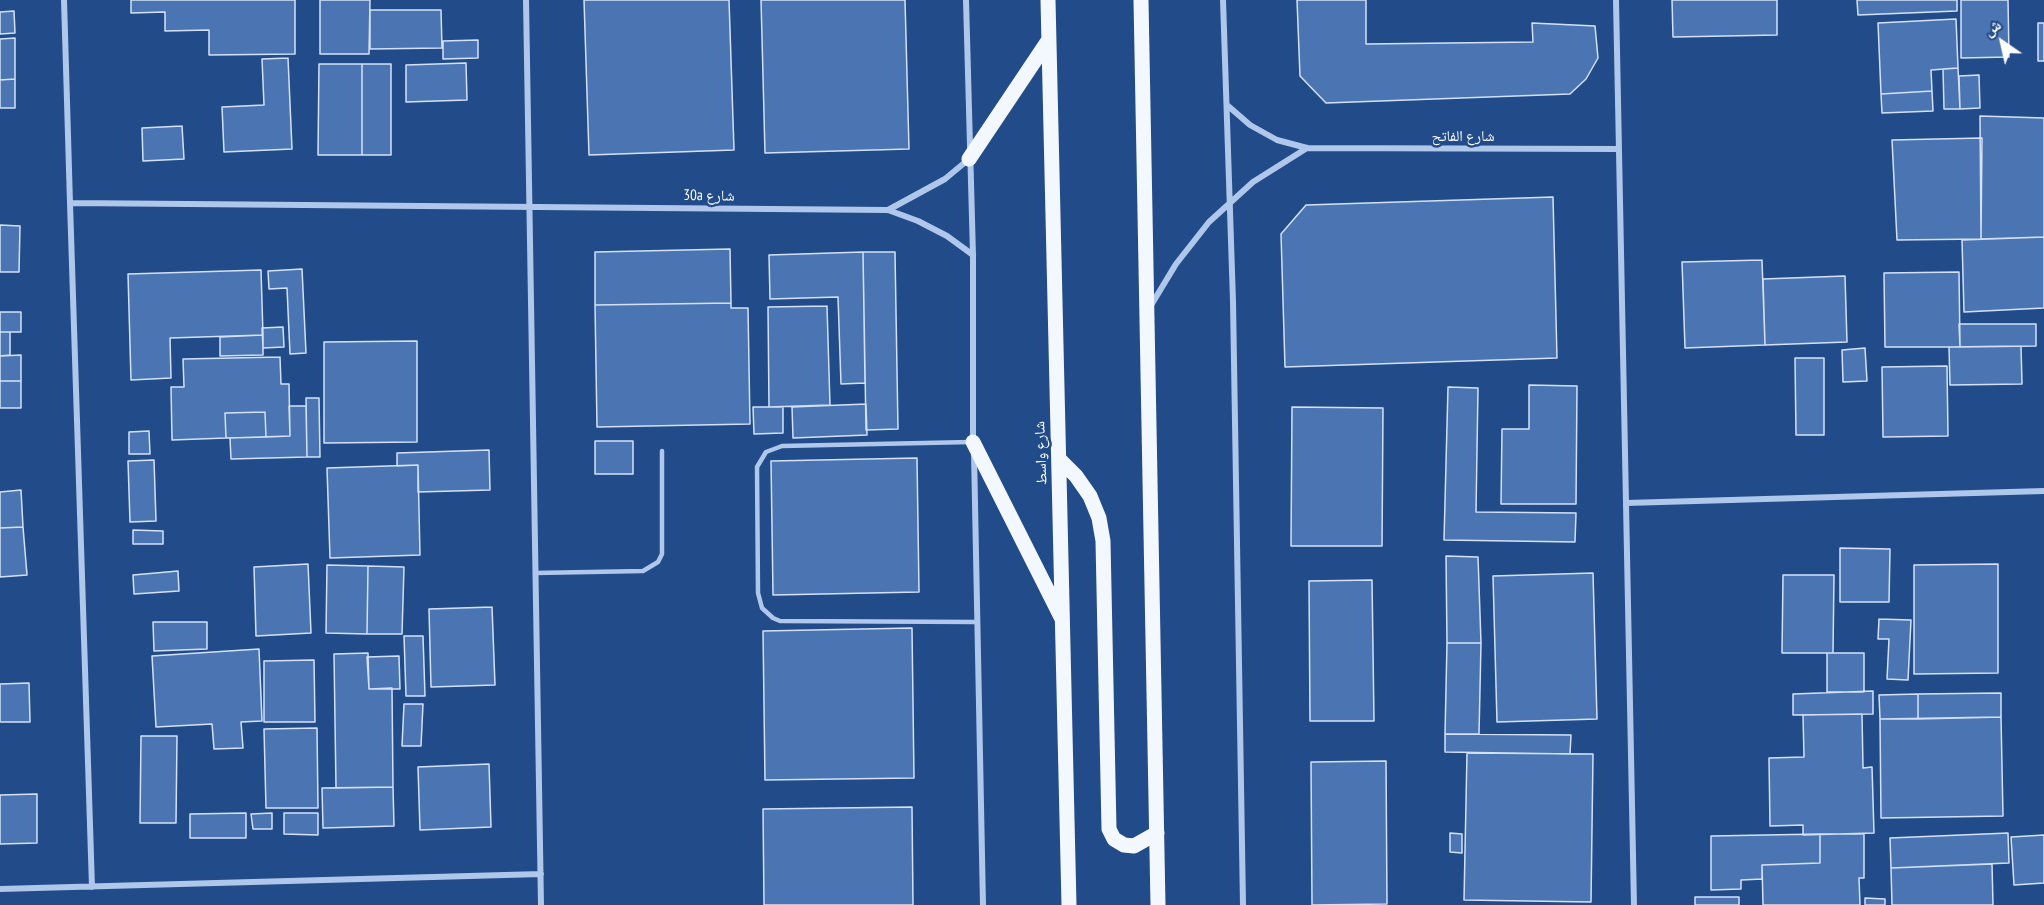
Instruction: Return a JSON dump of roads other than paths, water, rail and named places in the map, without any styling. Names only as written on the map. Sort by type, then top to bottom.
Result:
[{"type":"main road","name":"شارع واسط","points":[[1048,0],[1069,905]]},
{"type":"main road","points":[[1142,0],[1158,905]]},
{"type":"main road","points":[[969,159],[1048,41]]},
{"type":"main road","points":[[974,442],[1064,624]]},
{"type":"main road","points":[[1059,459],[1076,476],[1090,496],[1099,518],[1103,541],[1108,829],[1114,839],[1124,845],[1134,846],[1157,833]]},
{"type":"street","points":[[64,0],[92,887]]},
{"type":"street","points":[[526,0],[541,905]]},
{"type":"street","points":[[966,0],[969,159],[974,255],[974,442],[983,905]]},
{"type":"street","points":[[1223,0],[1230,202],[1243,905]]},
{"type":"street","points":[[1616,0],[1634,905]]},
{"type":"street","name":"شارع الفاتح","points":[[1227,105],[1250,126],[1277,140],[1307,148],[1619,149]]},
{"type":"street","name":"شارع الفاتح","points":[[1147,312],[1192,243],[1230,202],[1279,164],[1307,148]]},
{"type":"street","name":"30a شارع","points":[[888,210],[945,179],[969,159]]},
{"type":"street","name":"30a شارع","points":[[70,202],[888,210],[937,231],[974,255]]},
{"type":"street","points":[[1626,503],[2044,491]]},
{"type":"street","points":[[0,889],[540,874]]},
{"type":"lane","points":[[974,442],[782,446],[766,452],[757,467],[758,593],[762,608],[772,618],[780,621],[977,622]]},
{"type":"lane","points":[[536,573],[643,571],[658,562],[662,554],[662,451]]}]
